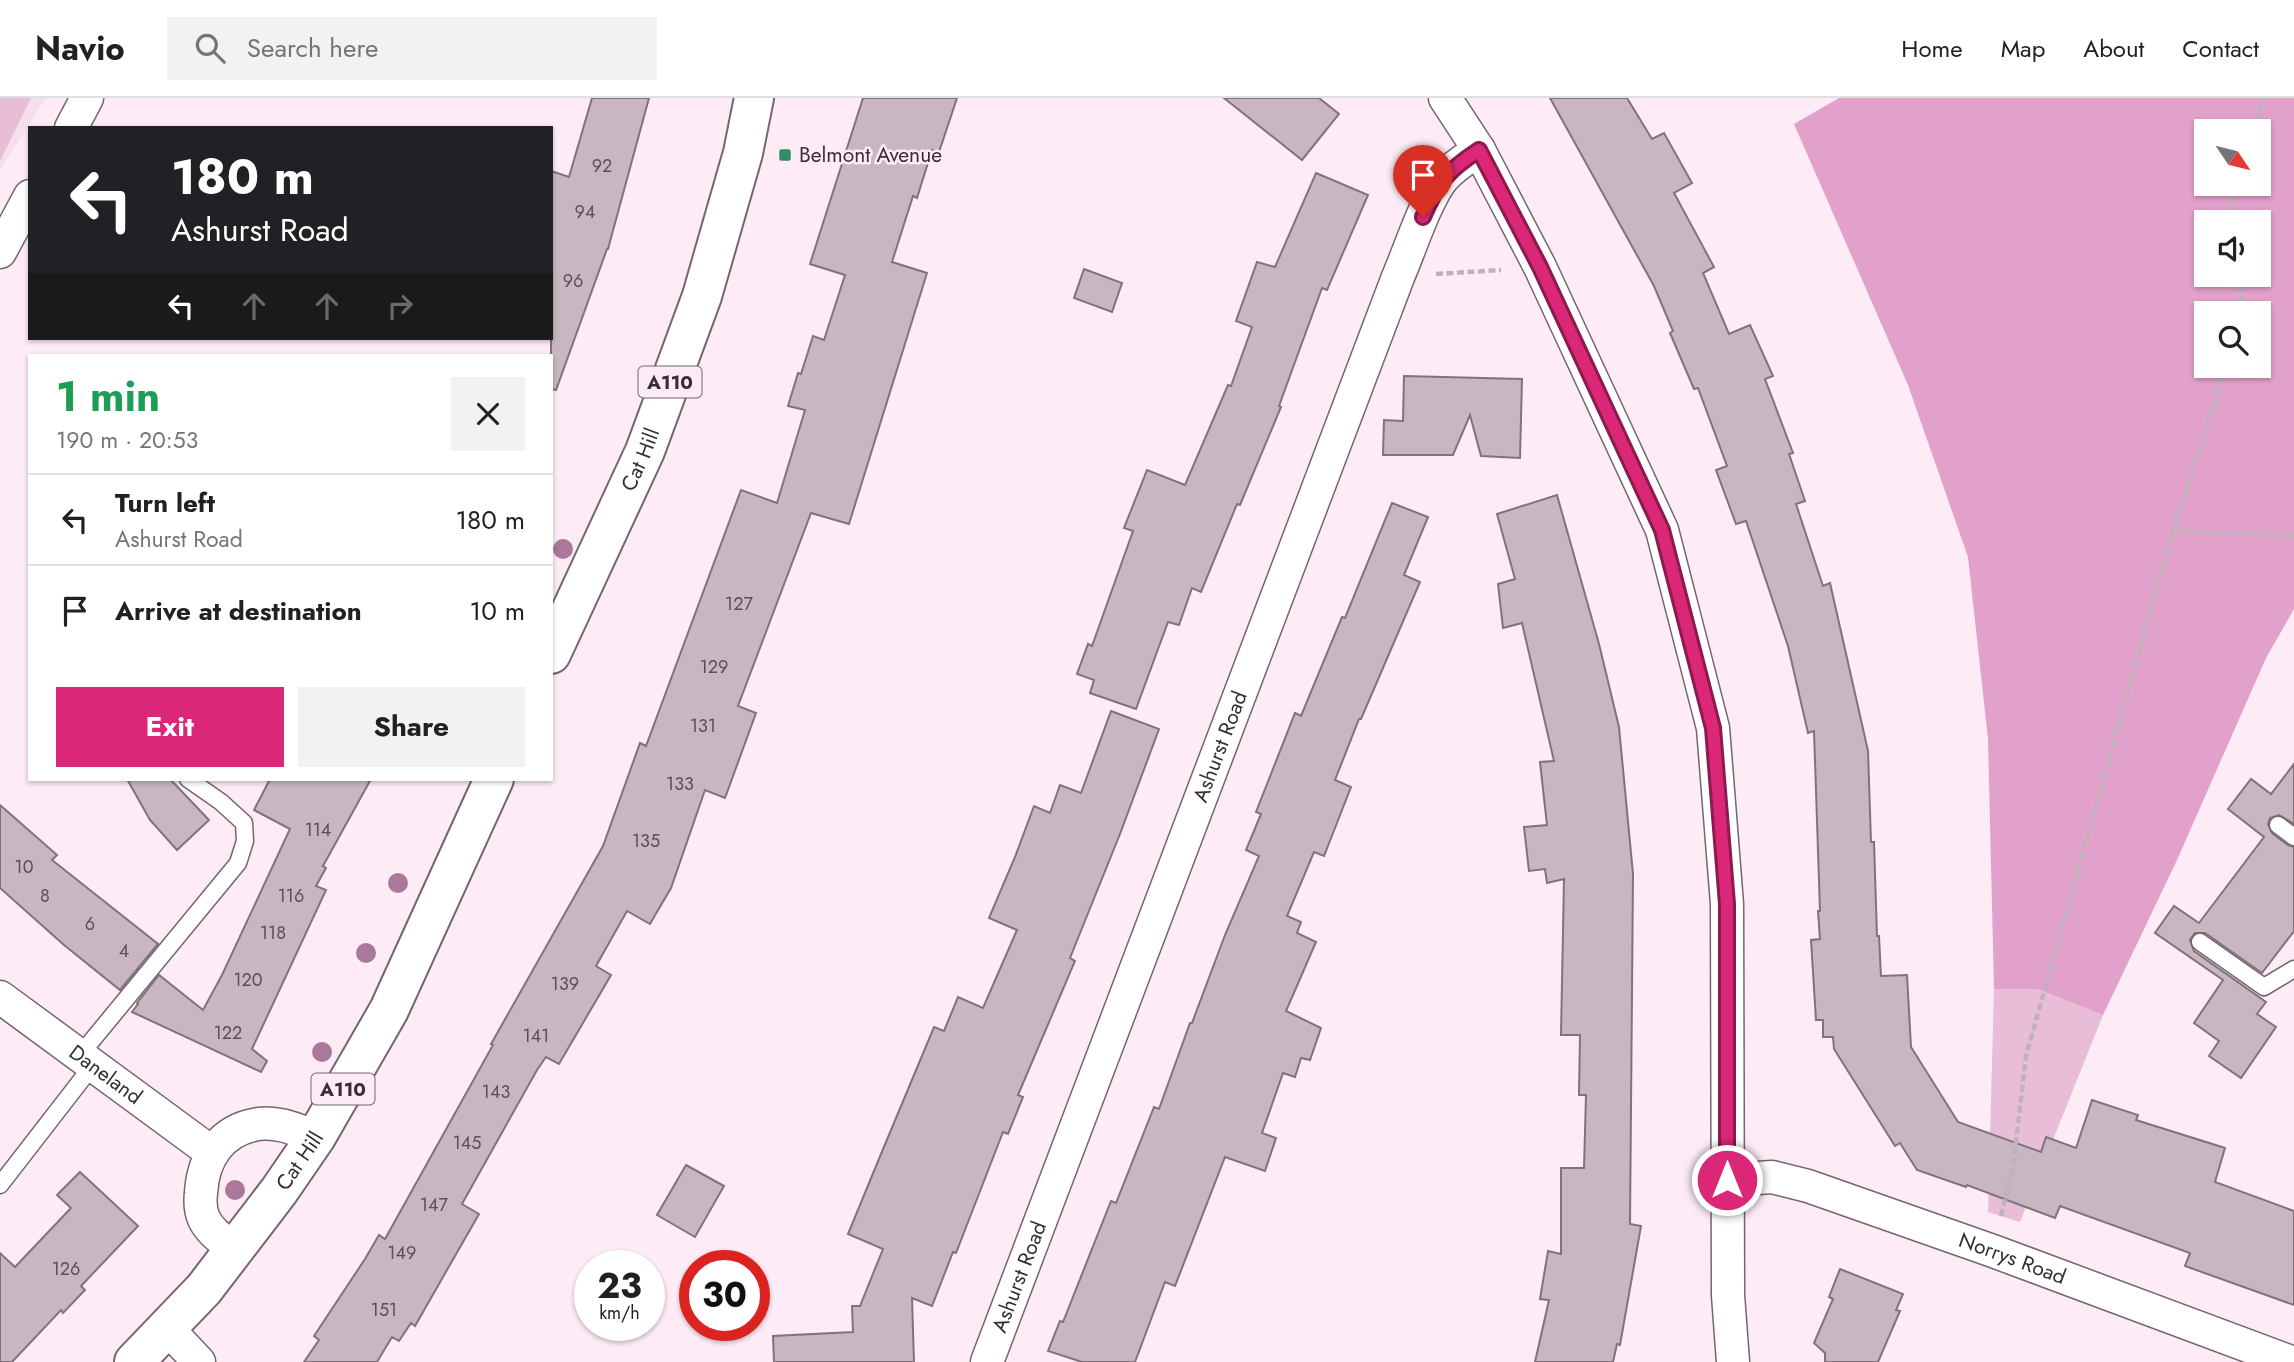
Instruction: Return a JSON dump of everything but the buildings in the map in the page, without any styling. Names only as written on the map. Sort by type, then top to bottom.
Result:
[{"type":"main road","name":"Cat Hill","points":[[553,650],[645,451],[702,296],[743,153],[754,98]]},
{"type":"main road","name":"Cat Hill","points":[[134,1362],[204,1289],[316,1137],[389,1010],[493,781]]},
{"type":"street","points":[[72,126],[87,98]]},
{"type":"street","points":[[1445,98],[1479,150],[1540,267],[1662,530],[1713,728],[1727,904],[1728,1295],[1733,1362]]},
{"type":"street","name":"Ashurst Road","points":[[987,1362],[1398,277],[1442,179],[1479,150]]},
{"type":"street","points":[[0,252],[28,200]]},
{"type":"street","name":"Daneland","points":[[0,998],[211,1152]]},
{"type":"street","points":[[235,1249],[213,1232],[203,1217],[200,1198],[202,1173],[211,1152],[237,1130],[260,1124],[282,1125],[316,1137]]},
{"type":"street","name":"Norrys Road","points":[[1727,1180],[1772,1177],[1808,1186],[1993,1251],[2291,1362]]},
{"type":"street","points":[[167,1328],[199,1362]]},
{"type":"lane","points":[[0,1185],[87,1060],[238,863],[245,841],[244,822],[191,781]]},
{"type":"lane","points":[[2278,825],[2294,837]]},
{"type":"lane","points":[[2200,942],[2264,987],[2294,969]]},
{"type":"path","points":[[2258,119],[2264,98]]},
{"type":"path","points":[[1398,277],[1540,267]]},
{"type":"path","points":[[1993,1251],[2013,1167],[2026,1056],[2173,531],[2222,378]]},
{"type":"path","points":[[2173,531],[2294,535]]},
{"type":"shaded area","points":[[0,98],[46,98],[28,126],[0,170]]},
{"type":"shaded area","points":[[0,98],[31,98],[0,161]]},
{"type":"shaded area","points":[[1839,98],[2294,98],[2294,609],[2266,658],[2177,860],[2103,1015],[2037,989],[1994,989],[1988,739],[1968,557],[1908,385],[1794,124]]},
{"type":"shaded area","points":[[1994,989],[2037,989],[2103,1015],[2020,1222],[1988,1212]]},
{"type":"place","name":"Belmont Avenue","points":[[785,155]]},
{"type":"route","points":[[1423,217],[1442,179],[1479,150],[1540,267],[1662,530],[1713,728],[1727,904],[1727,1180]]}]
